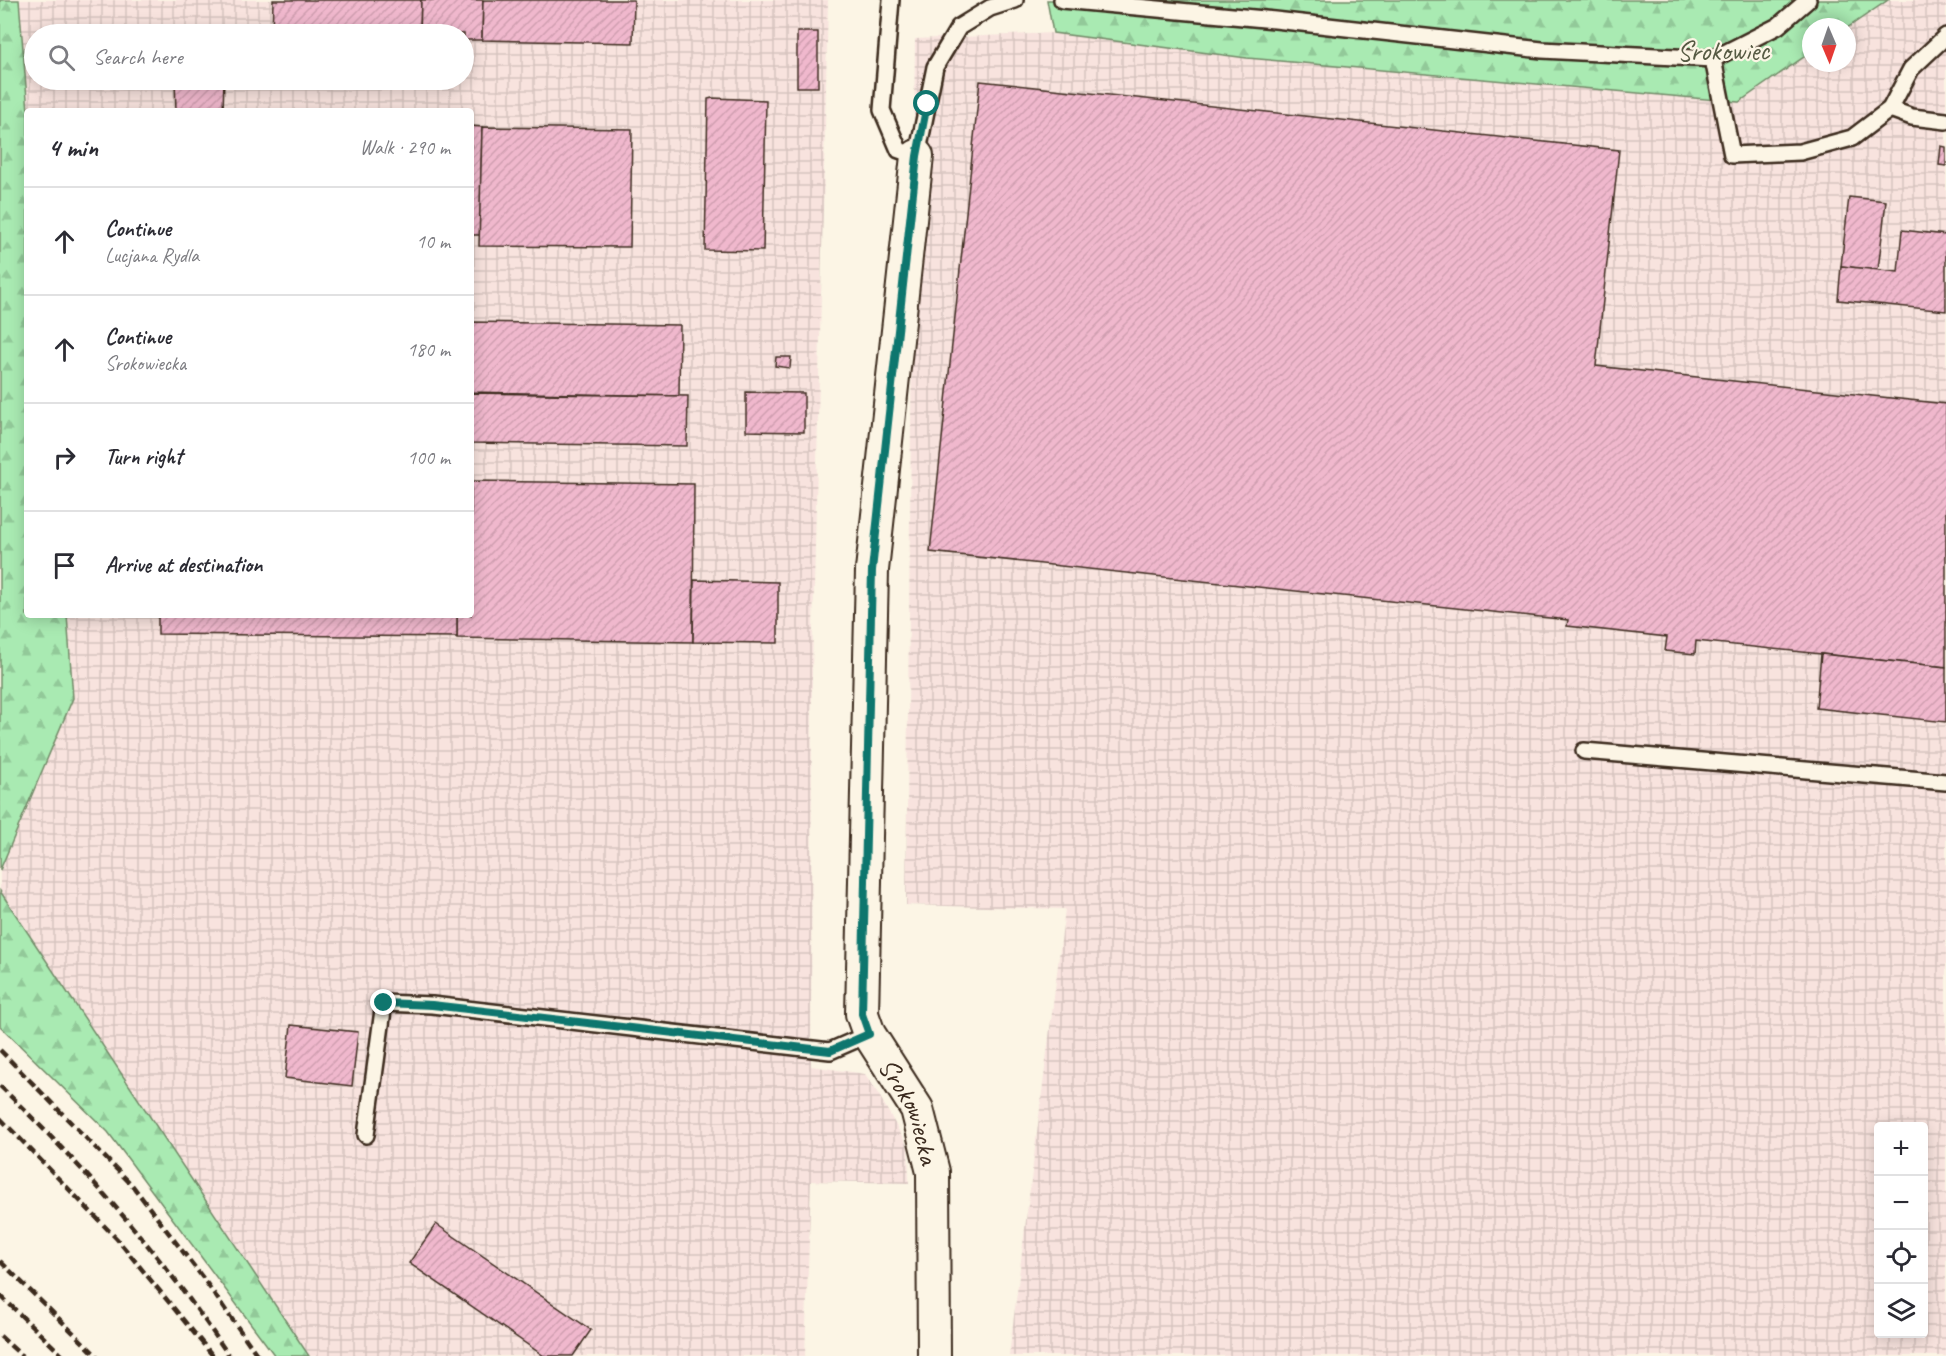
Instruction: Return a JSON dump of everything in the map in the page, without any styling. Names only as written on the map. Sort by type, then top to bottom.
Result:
[{"type":"street","name":"Srokowiecka","points":[[917,156],[872,570],[862,1014],[869,1034],[917,1109],[933,1172],[934,1356]]},
{"type":"lane","points":[[891,0],[882,110],[898,150],[917,156],[935,67],[959,27],[990,8],[1015,0]]},
{"type":"lane","points":[[1062,0],[1263,19],[1542,50],[1713,59],[1778,26],[1808,0]]},
{"type":"lane","points":[[1713,59],[1732,155],[1800,152],[1852,138],[1890,109],[1911,69],[1946,36]]},
{"type":"lane","points":[[1890,109],[1912,117],[1946,121]]},
{"type":"lane","points":[[1584,751],[1946,782]]},
{"type":"lane","points":[[366,1135],[384,1003],[432,1005],[830,1051],[869,1034]]},
{"type":"shaded area","points":[[19,0],[828,0],[812,671],[811,1066],[865,1074],[908,1147],[909,1183],[811,1181],[805,1356],[309,1356],[0,891],[0,870],[73,698],[67,618],[474,618],[474,108],[28,108],[26,90],[474,90],[474,24],[24,24],[24,62]]},
{"type":"shaded area","points":[[1888,0],[1946,0],[1946,1356],[1009,1356],[1065,909],[906,905],[915,39],[1053,33],[1247,58],[1739,102],[1802,58],[1802,72],[1856,72],[1856,22]]},
{"type":"green space","points":[[0,0],[19,0],[24,90],[26,90],[28,108],[24,108],[24,618],[67,618],[73,698],[0,870]]},
{"type":"green space","name":"Srokowiec","points":[[1047,0],[1888,0],[1856,22],[1856,18],[1802,18],[1802,58],[1739,102],[1247,58],[1053,33]]},
{"type":"green space","points":[[0,891],[309,1356],[275,1356],[108,1132],[0,1026]]},
{"type":"building","points":[[273,0],[421,0],[420,24],[272,24]]},
{"type":"building","points":[[421,0],[483,0],[482,40],[474,40],[474,24],[420,24]]},
{"type":"building","points":[[483,0],[634,0],[633,43],[482,40]]},
{"type":"building","points":[[797,32],[818,32],[818,87],[797,87]]},
{"type":"building","points":[[980,81],[1619,150],[1596,366],[1946,404],[1946,667],[1696,641],[1695,654],[1665,651],[1667,637],[1567,626],[1568,620],[930,552]]},
{"type":"building","points":[[175,90],[224,90],[223,108],[176,108]]},
{"type":"building","points":[[708,99],[766,100],[763,251],[705,250]]},
{"type":"building","points":[[474,126],[482,127],[480,235],[474,235]]},
{"type":"building","points":[[482,127],[632,129],[630,247],[479,246]]},
{"type":"building","points":[[1941,146],[1946,147],[1946,166],[1939,165]]},
{"type":"building","points":[[1849,197],[1886,201],[1878,270],[1841,266]]},
{"type":"building","points":[[1902,230],[1946,235],[1946,311],[1838,300],[1841,266],[1898,272]]},
{"type":"building","points":[[474,322],[680,325],[679,396],[474,392]]},
{"type":"building","points":[[776,357],[791,357],[790,368],[775,366]]},
{"type":"building","points":[[746,392],[804,393],[804,432],[746,431]]},
{"type":"building","points":[[474,393],[688,396],[687,446],[474,443]]},
{"type":"building","points":[[474,481],[694,484],[693,642],[457,638],[457,618],[474,618]]},
{"type":"building","points":[[694,580],[778,582],[778,643],[693,642]]},
{"type":"building","points":[[158,618],[457,618],[457,637],[158,634]]},
{"type":"building","points":[[1821,654],[1946,667],[1946,722],[1816,708]]},
{"type":"building","points":[[291,1025],[358,1032],[352,1086],[285,1078]]},
{"type":"building","points":[[436,1224],[591,1330],[573,1356],[544,1356],[409,1263]]},
{"type":"railway","points":[[0,1050],[132,1185],[203,1278],[258,1356]]},
{"type":"railway","points":[[0,1086],[93,1181],[122,1215],[178,1284],[229,1356]]},
{"type":"railway","points":[[0,1118],[117,1239],[213,1356]]},
{"type":"railway","points":[[0,1261],[97,1356]]},
{"type":"railway","points":[[0,1295],[63,1356]]},
{"type":"railway","points":[[0,1336],[22,1356]]},
{"type":"route","points":[[384,1003],[432,1005],[830,1051],[869,1034],[862,1014],[872,570],[917,156],[927,104]]}]
